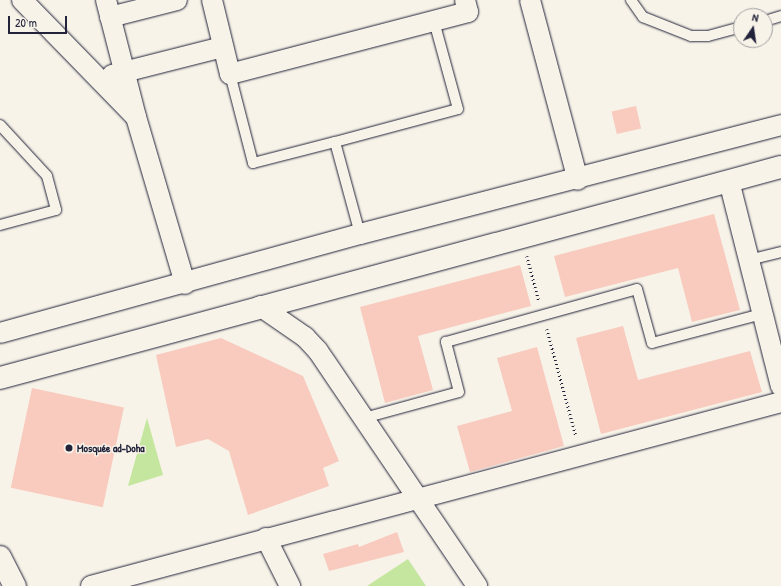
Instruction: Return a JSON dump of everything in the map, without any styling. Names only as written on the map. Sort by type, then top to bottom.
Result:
[{"type":"street","points":[[22,0],[136,117]]},
{"type":"street","points":[[176,0],[108,8],[136,117],[185,284]]},
{"type":"street","points":[[212,0],[230,74],[468,12],[465,0]]},
{"type":"street","points":[[530,0],[578,180]]},
{"type":"street","points":[[99,79],[223,47]]},
{"type":"street","points":[[0,333],[185,284],[360,234],[578,180],[781,125]]},
{"type":"street","points":[[0,378],[260,306],[781,167]]},
{"type":"street","points":[[729,181],[781,387]]},
{"type":"street","points":[[260,306],[305,337],[364,418],[415,497],[477,586]]},
{"type":"street","points":[[90,586],[415,497],[781,402]]},
{"type":"street","points":[[266,538],[290,586]]},
{"type":"street","points":[[0,557],[15,586]]},
{"type":"lane","points":[[631,0],[643,17],[692,36],[708,36],[733,29]]},
{"type":"lane","points":[[230,74],[253,163],[335,142],[458,109],[434,21]]},
{"type":"lane","points":[[0,125],[47,176],[56,210],[0,225]]},
{"type":"lane","points":[[335,142],[360,234]]},
{"type":"lane","points":[[749,260],[781,252]]},
{"type":"lane","points":[[364,418],[460,392],[446,342],[637,289],[652,343],[762,314]]},
{"type":"path","points":[[521,236],[581,454]]},
{"type":"green space","points":[[147,418],[163,475],[128,486]]},
{"type":"green space","points":[[408,559],[426,586],[367,586]]},
{"type":"building","points":[[636,106],[641,128],[617,134],[612,112]]},
{"type":"building","points":[[714,214],[740,310],[692,322],[678,268],[565,297],[554,256]]},
{"type":"building","points":[[520,265],[531,306],[418,336],[433,390],[385,403],[360,307]]},
{"type":"building","points":[[623,326],[638,380],[750,351],[762,392],[601,434],[576,338]]},
{"type":"building","points":[[221,338],[303,376],[339,461],[323,468],[329,486],[248,515],[229,451],[208,439],[176,447],[156,355]]},
{"type":"building","points":[[537,347],[564,446],[470,472],[457,426],[512,411],[497,358]]},
{"type":"building","name":"Mosquée ad-Doha","points":[[32,388],[124,408],[103,507],[11,488]]},
{"type":"building","points":[[397,532],[404,552],[329,571],[323,554],[358,544],[359,547]]},
{"type":"place","name":"Mosquée ad-Doha","points":[[69,448]]}]
